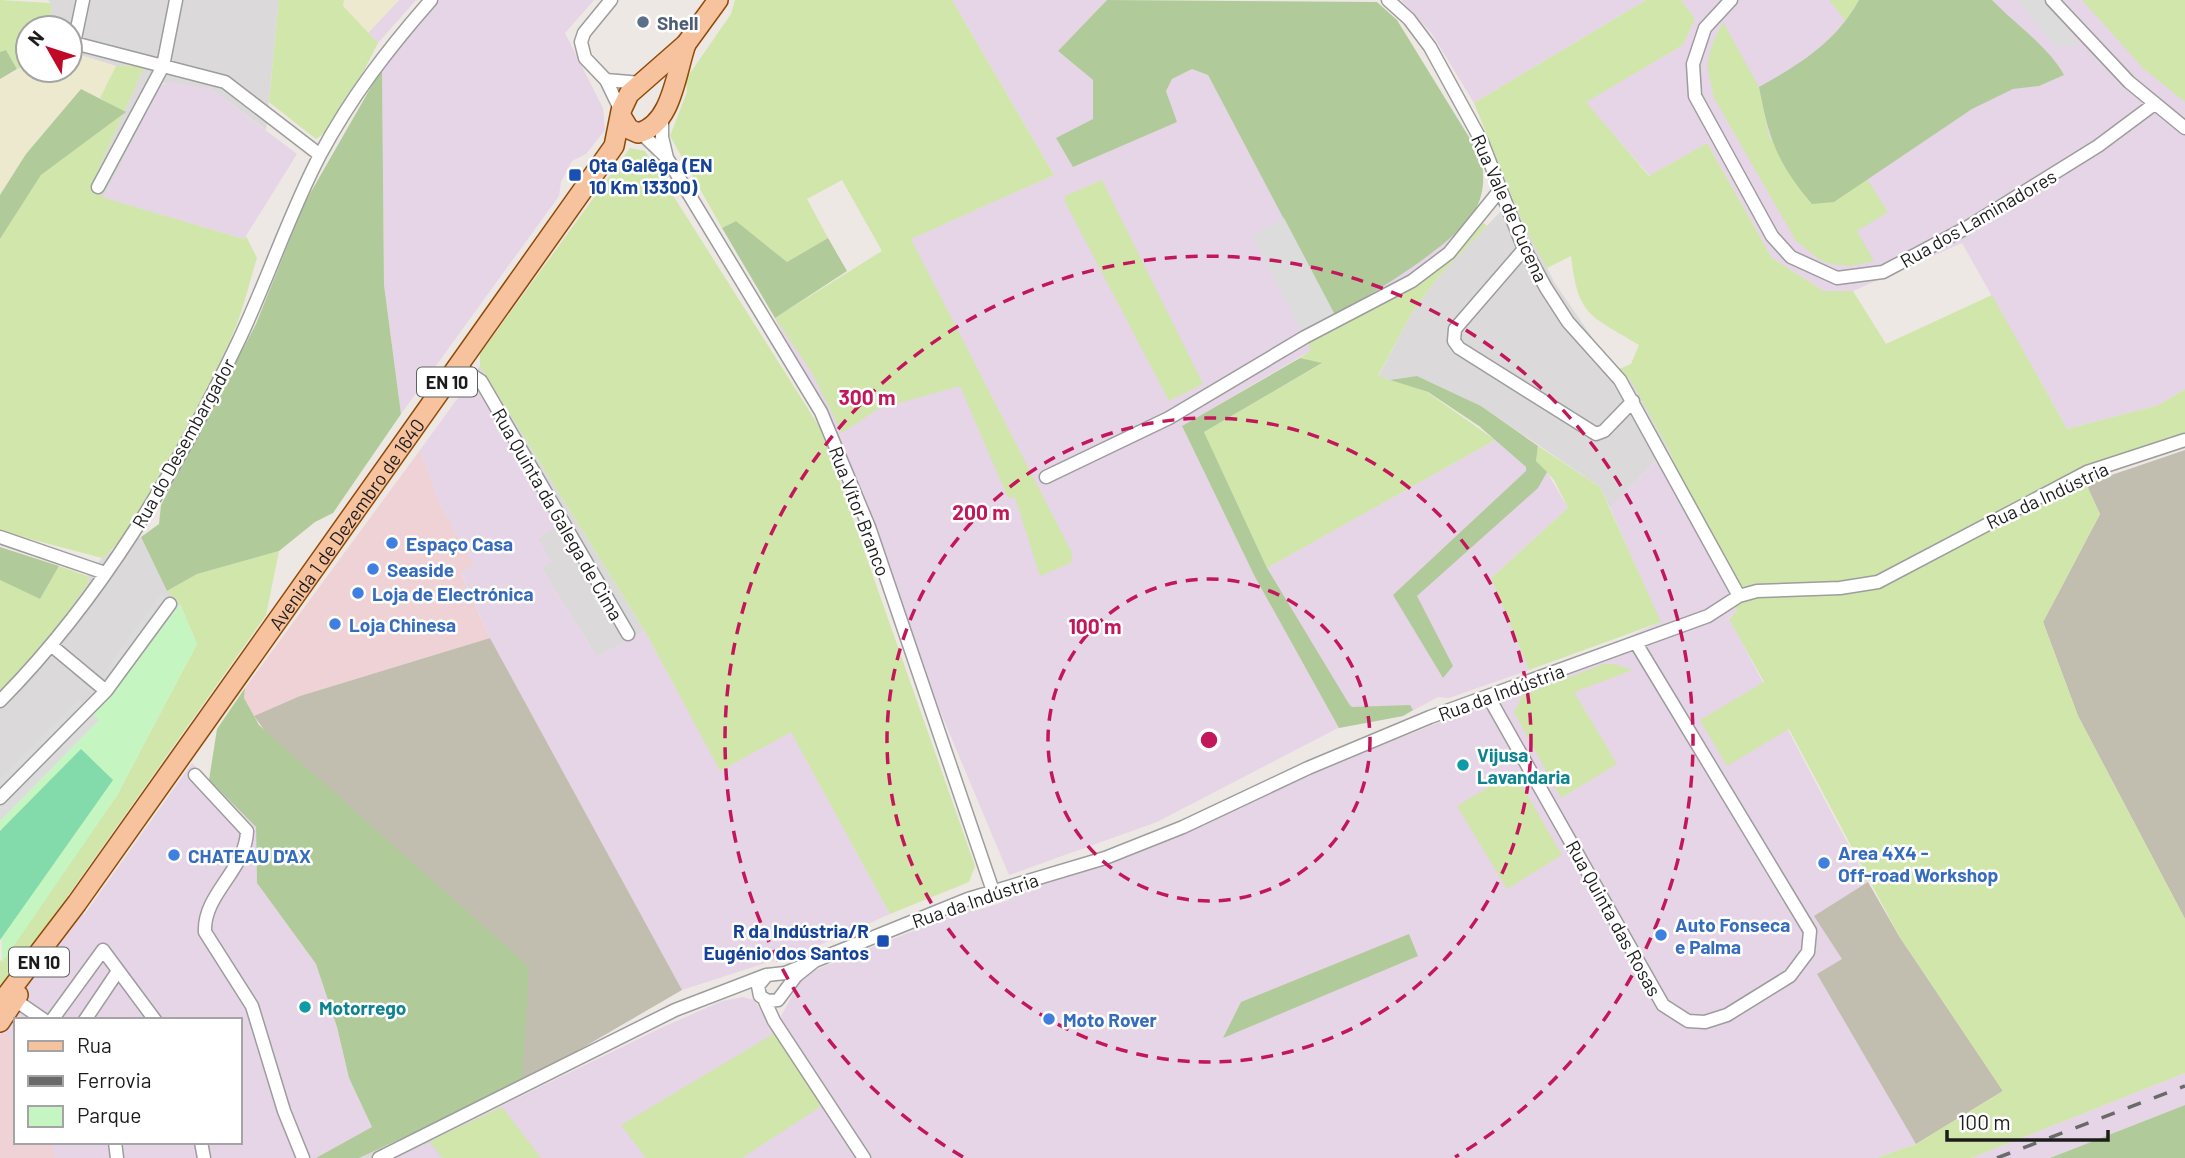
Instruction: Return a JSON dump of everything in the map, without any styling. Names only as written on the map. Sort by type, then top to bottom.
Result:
[{"type":"main road","points":[[686,44],[665,107],[649,129],[639,133],[629,129],[621,114],[629,94],[686,44],[718,0]]},
{"type":"main road","points":[[642,82],[660,83],[665,107]]},
{"type":"main road","name":"Avenida 1 de Dezembro de 1640","points":[[0,1021],[8,1002],[77,903],[614,146],[621,114]]},
{"type":"main road","name":"Avenida 1 de Dezembro de 1640","points":[[614,146],[639,133]]},
{"type":"street","points":[[83,0],[74,43],[225,82],[320,155]]},
{"type":"street","points":[[98,187],[163,66],[176,0]]},
{"type":"street","name":"Rua do Desembargador","points":[[0,701],[52,646],[146,517],[238,341],[320,155],[379,60],[431,0]]},
{"type":"street","points":[[611,0],[584,33],[581,42],[585,58],[606,80],[621,114]]},
{"type":"street","name":"Rua Vale de Cucena","points":[[1388,0],[1409,19],[1430,47],[1482,142],[1525,248],[1568,322],[1620,380],[1633,401],[1739,596]]},
{"type":"street","name":"Rua dos Laminadores","points":[[1731,0],[1705,28],[1693,64],[1695,96],[1772,236],[1791,257],[1837,278],[1883,272],[1966,228],[2098,146],[2153,105]]},
{"type":"street","points":[[2052,0],[2153,105],[2185,128]]},
{"type":"street","points":[[606,80],[642,82]]},
{"type":"street","name":"Rua Vítor Branco","points":[[665,107],[662,137],[667,158]]},
{"type":"street","name":"Rua Vítor Branco","points":[[639,133],[667,158],[821,412],[869,527],[993,891]]},
{"type":"street","points":[[1046,477],[1169,418],[1305,337],[1412,281],[1449,253],[1500,190]]},
{"type":"street","points":[[1525,248],[1455,329],[1454,341],[1459,348],[1596,434],[1604,431],[1633,401]]},
{"type":"street","name":"Rua Quinta da Galega de Cima","points":[[458,366],[481,381],[628,634]]},
{"type":"street","name":"Rua da Indústria","points":[[379,1158],[675,1010],[816,960],[993,891],[1105,858],[1184,827],[1308,768],[1430,717],[1708,616],[1739,596],[1768,589],[1840,588],[1878,582],[2087,472],[2185,440]]},
{"type":"street","points":[[0,537],[105,573]]},
{"type":"street","points":[[0,798],[106,691],[170,604]]},
{"type":"street","name":"Rua Quinta das Rosas","points":[[1489,696],[1663,1005],[1688,1021],[1720,1018],[1790,976],[1808,952],[1810,931],[1636,643]]},
{"type":"street","points":[[52,646],[106,691]]},
{"type":"street","points":[[195,775],[247,831],[244,853],[209,908],[204,920],[205,932],[252,1006],[284,1111],[303,1158]]},
{"type":"street","points":[[53,1018],[103,950],[153,1018]]},
{"type":"street","name":"Rua da Indústria","points":[[784,991],[816,960]]},
{"type":"street","points":[[86,1018],[118,971]]},
{"type":"street","points":[[784,1035],[780,1018],[784,991],[780,977],[769,975],[758,986],[762,997],[784,1035],[864,1158]]},
{"type":"street","name":"Rua da Indústria","points":[[724,991],[741,990],[762,997]]},
{"type":"street","points":[[762,997],[774,1002],[784,991]]},
{"type":"street","points":[[8,1002],[40,1018]]},
{"type":"shaded area","points":[[48,0],[279,0],[266,130],[211,89],[163,83],[104,198],[90,188],[145,65],[116,66],[84,56],[84,14],[51,14],[51,3]]},
{"type":"shaded area","points":[[344,0],[399,0],[368,33],[343,6]]},
{"type":"shaded area","points":[[399,0],[416,0],[378,43],[368,33]]},
{"type":"shaded area","points":[[439,0],[594,0],[565,33],[603,108],[605,130],[586,154],[572,161],[561,182],[559,196],[401,414],[384,285],[382,68]]},
{"type":"shaded area","points":[[952,0],[1107,0],[1058,51],[1093,80],[1093,119],[1073,167],[1176,122],[1166,90],[1172,79],[1192,69],[1208,75],[1284,218],[1393,278],[1439,247],[1474,212],[1484,223],[1422,283],[1308,343],[1312,350],[1182,426],[1254,575],[1495,440],[1526,467],[1547,472],[1568,508],[1491,578],[1529,670],[1449,698],[1438,697],[1403,716],[1338,728],[1157,822],[1009,875],[775,318],[883,251],[1054,175]]},
{"type":"shaded area","points":[[1401,0],[1646,0],[1474,103],[1432,34]]},
{"type":"shaded area","points":[[1681,0],[2110,0],[2185,95],[2185,389],[2159,405],[2067,429],[1962,243],[1853,291],[1824,291],[1772,258],[1707,143],[1650,176],[1585,102],[1683,45],[1695,19]]},
{"type":"shaded area","points":[[2017,0],[2045,0],[2080,45],[2055,47]]},
{"type":"shaded area","points":[[84,56],[116,66],[100,98],[81,89],[26,154],[0,195],[0,79],[14,72],[14,84],[84,84]]},
{"type":"shaded area","points":[[170,82],[211,89],[297,154],[244,239],[104,198],[160,86]]},
{"type":"shaded area","points":[[1510,193],[1554,282],[1600,349],[1630,379],[1668,448],[1610,508],[1600,487],[1481,406],[1417,376],[1390,380],[1378,377],[1411,314],[1438,277],[1502,210]]},
{"type":"shaded area","points":[[1284,218],[1334,313],[1301,331],[1252,236]]},
{"type":"shaded area","points":[[480,366],[645,631],[597,657],[541,568],[538,538],[559,525],[467,391],[460,395]]},
{"type":"shaded area","points":[[467,391],[486,397],[559,525],[538,538],[552,562],[541,568],[597,657],[645,631],[720,770],[791,731],[890,914],[815,947],[682,990],[490,638],[461,572],[474,566],[440,504],[420,450],[460,395]]},
{"type":"shaded area","points":[[1668,448],[1737,611],[1729,618],[1868,882],[1916,1144],[1876,1158],[443,1158],[430,1141],[722,1001],[743,997],[754,1000],[771,1025],[778,1022],[799,983],[810,972],[973,907],[979,910],[1009,900],[1010,893],[1473,709],[1660,622],[1610,508]]},
{"type":"shaded area","points":[[420,450],[440,504],[475,567],[461,573],[490,638],[300,696],[254,716],[244,698],[245,688]]},
{"type":"shaded area","points":[[2185,450],[2185,919],[2078,716],[2043,622],[2100,514],[2085,484]]},
{"type":"shaded area","points":[[141,537],[167,591],[180,604],[115,692],[0,807],[0,692],[46,644],[89,582],[87,576],[102,558],[118,546]]},
{"type":"shaded area","points":[[161,593],[169,599],[113,674],[106,669]]},
{"type":"shaded area","points":[[490,638],[682,990],[522,1083],[254,716],[300,696]]},
{"type":"shaded area","points":[[79,699],[85,705],[0,791],[0,779]]},
{"type":"shaded area","points":[[93,715],[99,720],[0,821],[0,807]]},
{"type":"shaded area","points":[[192,763],[256,827],[257,883],[316,964],[337,1027],[349,1078],[382,1148],[359,1158],[55,1158],[53,1144],[242,1144],[242,1018],[14,1018],[14,1039],[0,1029],[0,992],[65,900],[84,915]]},
{"type":"shaded area","points":[[1868,882],[1899,936],[2003,1091],[1916,1144],[1817,974],[1842,959],[1814,916]]},
{"type":"shaded area","points":[[0,1029],[14,1039],[14,1144],[53,1144],[55,1158],[0,1158]]},
{"type":"shaded area","points":[[2185,1073],[2185,1105],[2050,1158],[1971,1158]]},
{"type":"shaded area","points":[[425,1129],[443,1158],[359,1158]]},
{"type":"shaded area","points":[[428,1143],[440,1158],[396,1158]]},
{"type":"green space","points":[[0,0],[51,3],[51,14],[14,14],[14,64],[6,50],[0,52]]},
{"type":"green space","points":[[279,0],[344,0],[343,6],[378,43],[357,84],[327,131],[316,139],[269,102]]},
{"type":"green space","points":[[735,0],[952,0],[1054,175],[911,239],[1072,553],[1071,563],[1040,576],[1015,497],[1008,498],[960,386],[878,409],[842,433],[812,373],[775,318],[882,251],[842,180],[807,199],[828,238],[787,262],[736,221],[722,228],[670,136],[687,92],[686,79],[731,14]]},
{"type":"green space","points":[[1107,0],[1377,2],[1397,20],[1480,155],[1483,184],[1474,212],[1463,226],[1430,254],[1335,316],[1208,75],[1192,69],[1172,79],[1166,91],[1177,122],[1073,167],[1056,138],[1093,119],[1093,80],[1058,51]]},
{"type":"green space","points":[[1646,0],[1681,0],[1695,19],[1683,45],[1586,102],[1649,176],[1707,143],[1772,258],[1824,291],[1853,291],[1886,344],[1992,295],[2067,429],[2159,405],[2185,389],[2185,435],[2080,470],[2100,514],[2043,622],[2078,716],[2185,919],[2185,1073],[1971,1158],[1876,1158],[1916,1144],[2003,1091],[1899,936],[1789,729],[1727,766],[1700,720],[1764,682],[1729,619],[1737,611],[1668,448],[1630,379],[1619,369],[1631,364],[1639,345],[1589,312],[1578,291],[1571,256],[1547,268],[1523,224],[1474,103]]},
{"type":"green space","points":[[1829,0],[1859,0],[1846,21]]},
{"type":"green space","points":[[1859,0],[1992,0],[2041,46],[2064,75],[2039,86],[2013,89],[1972,109],[1834,202],[1812,204],[1790,176],[1776,150],[1759,87],[1816,51],[1850,15]]},
{"type":"green space","points":[[2082,0],[2185,0],[2185,102],[2144,69]]},
{"type":"green space","points":[[1723,22],[1759,87],[1769,137],[1834,202],[1867,179],[1888,212],[1857,231],[1874,261],[1851,266],[1831,264],[1820,260],[1796,241],[1714,98],[1707,66],[1712,44]]},
{"type":"green space","points":[[6,50],[14,64],[14,71],[0,79],[0,52]]},
{"type":"green space","points":[[145,65],[124,112],[100,98],[116,66]]},
{"type":"green space","points":[[382,68],[384,285],[401,414],[333,513],[315,522],[279,551],[197,574],[167,591],[141,537],[159,524],[161,505],[256,324],[304,204]]},
{"type":"green space","points":[[81,89],[126,112],[41,175],[0,239],[0,195],[26,154]]},
{"type":"green space","points":[[123,115],[90,188],[105,198],[244,239],[246,236],[257,258],[237,324],[214,375],[154,488],[116,545],[102,558],[0,531],[0,239],[41,175]]},
{"type":"green space","points":[[630,148],[645,151],[822,431],[975,866],[969,882],[890,914],[791,732],[720,771],[645,631],[480,366],[480,354]]},
{"type":"green space","points":[[1102,180],[1203,384],[1169,401],[1065,202],[1065,196]]},
{"type":"green space","points":[[736,221],[787,262],[828,238],[847,271],[775,318],[722,228]]},
{"type":"green space","points":[[1484,223],[1487,226],[1438,277],[1411,314],[1378,376],[1427,392],[1495,440],[1267,568],[1204,432],[1321,364],[1300,358],[1311,350],[1308,343],[1422,283]]},
{"type":"green space","points":[[1300,358],[1322,363],[1204,432],[1267,568],[1349,704],[1352,707],[1410,705],[1413,710],[1403,716],[1339,728],[1254,575],[1182,426]]},
{"type":"green space","points":[[1417,376],[1481,406],[1538,446],[1536,461],[1547,472],[1538,488],[1417,596],[1453,666],[1443,678],[1393,595],[1526,471],[1526,467],[1479,426],[1428,392],[1390,380]]},
{"type":"green space","points":[[1538,446],[1600,487],[1661,622],[1529,670],[1491,578],[1568,508],[1554,480],[1536,461]]},
{"type":"green space","points":[[0,547],[59,566],[40,599],[0,580]]},
{"type":"green space","points":[[279,551],[266,615],[0,992],[0,962],[116,797],[197,644],[180,604],[167,591],[197,574]]},
{"type":"green space","points":[[59,566],[87,576],[89,582],[46,644],[0,692],[0,580],[40,599]]},
{"type":"green space","points":[[180,604],[197,644],[116,797],[2,963],[0,821],[98,721],[93,715],[115,691]]},
{"type":"green space","points":[[1604,664],[1633,670],[1574,692],[1617,764],[1561,798],[1514,712],[1523,695]]},
{"type":"green space","points":[[245,688],[244,698],[259,725],[529,967],[522,1083],[359,1158],[316,1158],[372,1127],[349,1078],[337,1027],[316,964],[257,883],[256,827],[209,780],[217,729]]},
{"type":"green space","points":[[81,749],[113,780],[0,940],[0,831]]},
{"type":"green space","points":[[1514,772],[1562,855],[1507,889],[1457,806]]},
{"type":"green space","points":[[1409,934],[1418,956],[1223,1038],[1241,1002]]},
{"type":"green space","points":[[775,1033],[823,1105],[742,1158],[646,1158],[621,1125]]},
{"type":"green space","points":[[2185,1105],[2185,1158],[2050,1158]]},
{"type":"green space","points":[[502,1107],[541,1158],[443,1158],[430,1141]]},
{"type":"railway","points":[[1997,1158],[2185,1086]]},
{"type":"place","name":"Shell","points":[[643,22]]},
{"type":"place","name":"Qta Galêga (EN 10 Km 13300)","points":[[575,175]]},
{"type":"place","name":"Espaço Casa","points":[[392,543]]},
{"type":"place","name":"Seaside","points":[[373,569]]},
{"type":"place","name":"Loja de Electrónica","points":[[358,593]]},
{"type":"place","name":"Loja Chinesa","points":[[335,624]]},
{"type":"place","name":"Vijusa Lavandaria","points":[[1463,765]]},
{"type":"place","name":"CHATEAU D'AX","points":[[174,855]]},
{"type":"place","name":"Area 4X4 - Off-road Workshop","points":[[1824,863]]},
{"type":"place","name":"Auto Fonseca e Palma","points":[[1661,935]]},
{"type":"place","name":"R da Indústria/R Eugénio dos Santos","points":[[883,941]]},
{"type":"place","name":"Motorrego","points":[[305,1007]]},
{"type":"place","name":"Moto Rover","points":[[1049,1019]]}]
